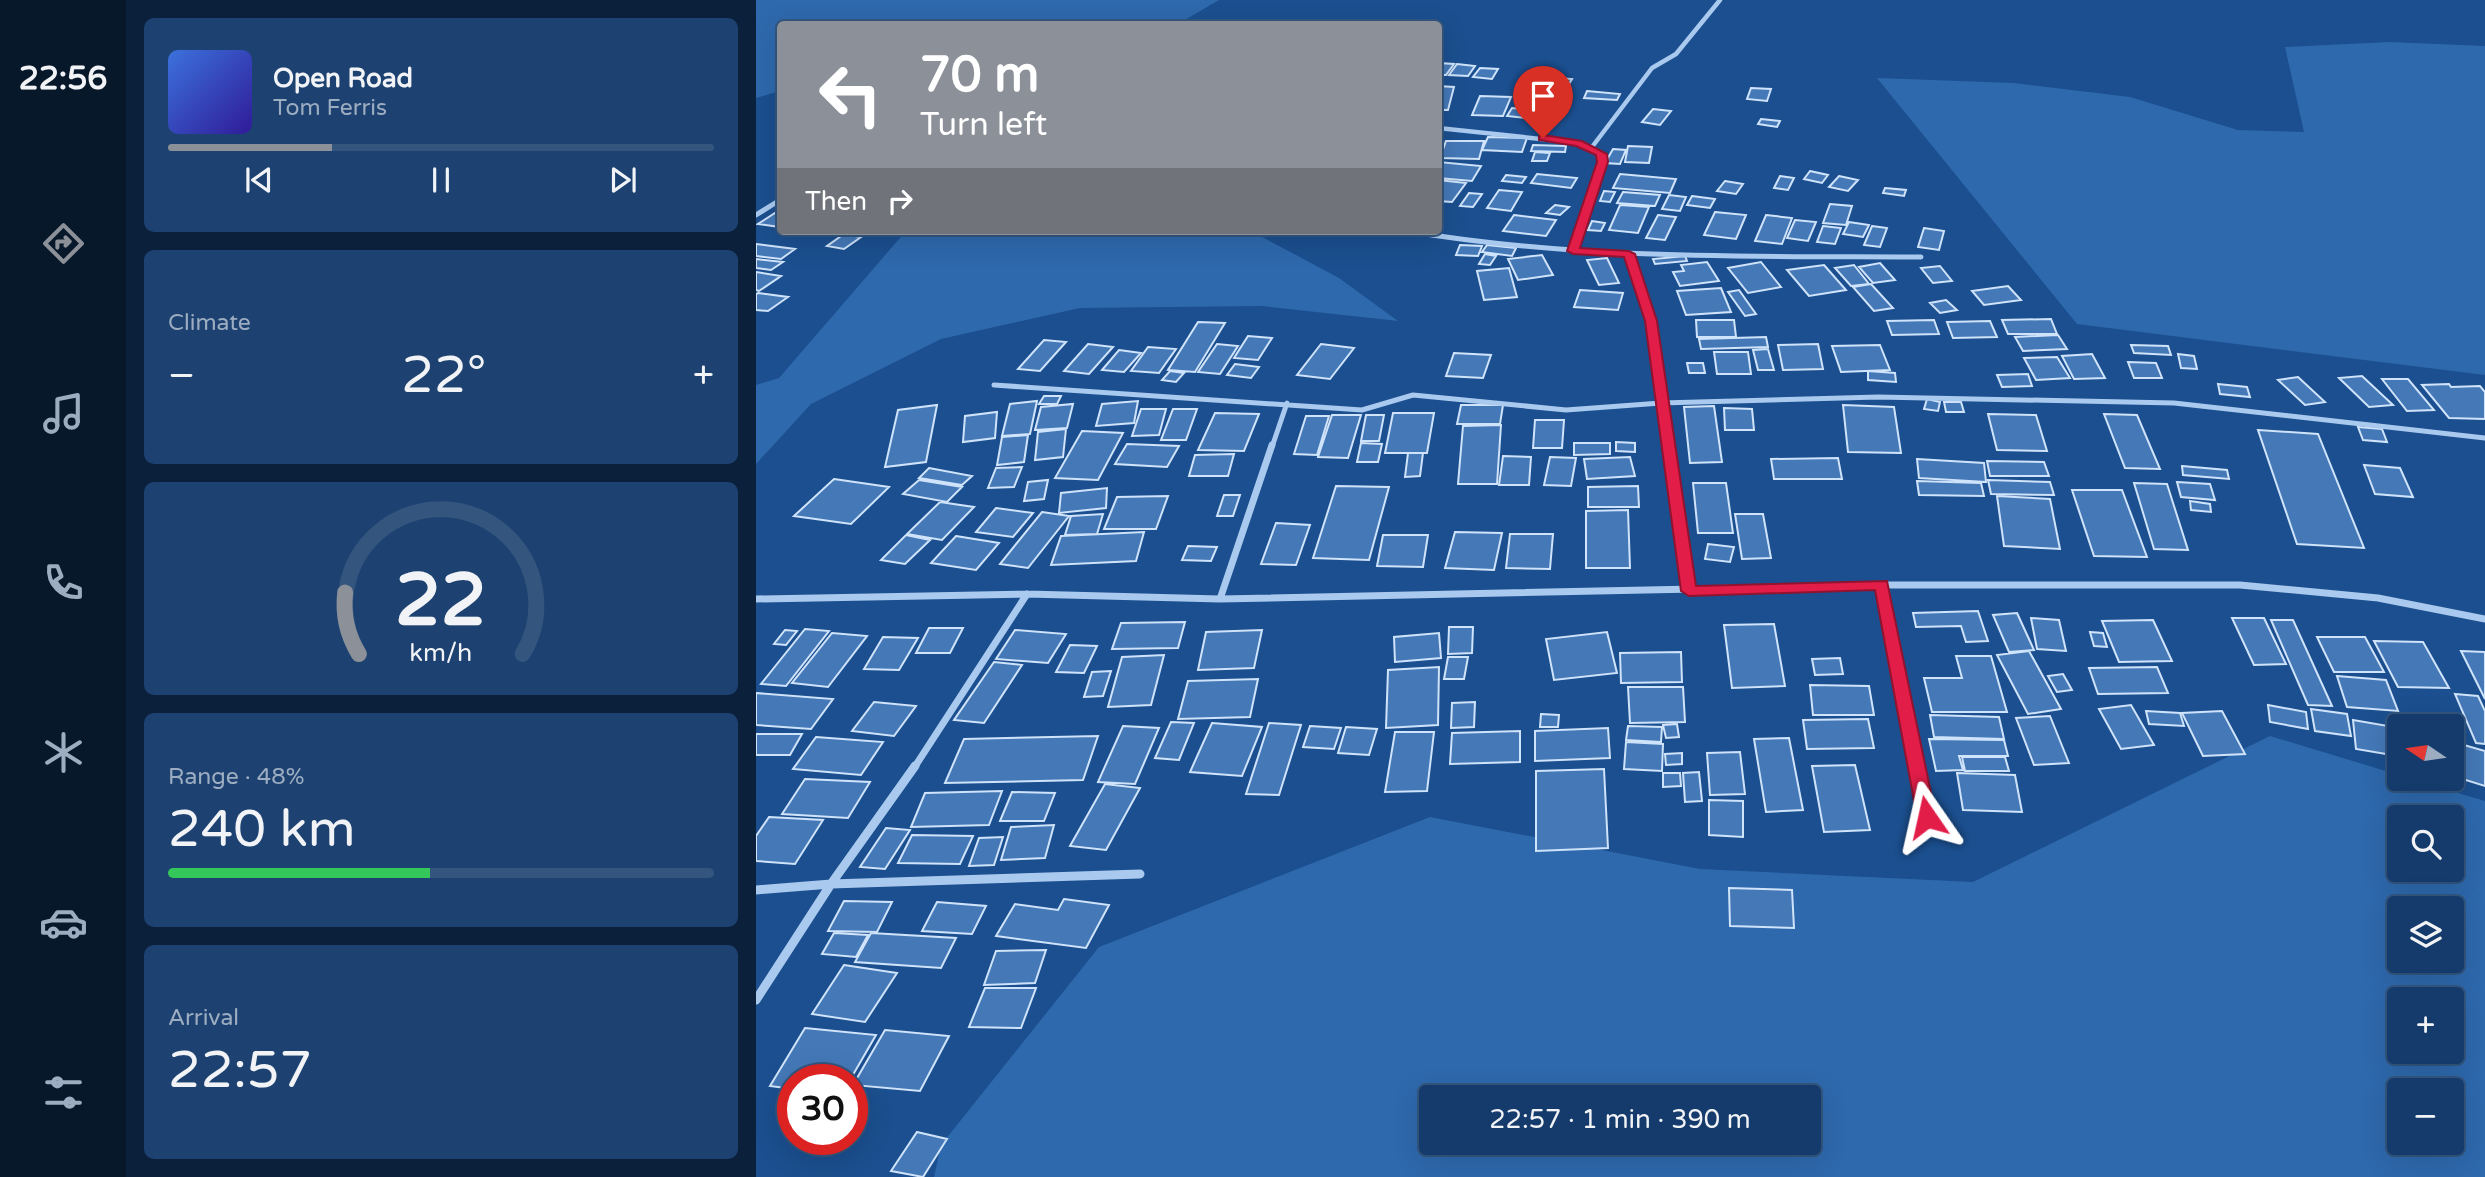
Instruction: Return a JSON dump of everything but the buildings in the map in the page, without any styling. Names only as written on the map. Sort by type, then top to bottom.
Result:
[{"type":"street","points":[[1592,148],[1652,68],[1676,54],[1720,0]]},
{"type":"street","points":[[1442,128],[1562,140],[1592,148],[1602,154],[1602,162],[1573,251]]},
{"type":"street","points":[[756,215],[777,202]]},
{"type":"street","points":[[1433,235],[1505,246],[1629,254],[1921,257]]},
{"type":"street","points":[[1629,254],[1651,321],[1689,591]]},
{"type":"street","points":[[994,385],[1362,410],[1413,395],[1466,398],[1566,410],[1661,403],[1878,397],[2174,403],[2485,438]]},
{"type":"street","points":[[1220,599],[1287,403]]},
{"type":"street","points":[[1882,585],[1927,817]]},
{"type":"street","points":[[756,599],[1027,594],[1220,599],[1882,585],[2239,585],[2378,598],[2485,619]]},
{"type":"street","points":[[756,1000],[831,884],[936,737],[1027,594]]},
{"type":"street","points":[[756,890],[831,884],[1140,874]]},
{"type":"shaded area","points":[[756,0],[1219,0],[1183,21],[777,21],[777,92],[756,98]]},
{"type":"shaded area","points":[[2390,42],[2485,46],[2485,375],[2077,324],[1877,78],[2014,83],[2130,97],[2238,130],[2304,132],[2285,47]]},
{"type":"shaded area","points":[[903,235],[1258,235],[1339,278],[1398,321],[1262,306],[1080,308],[941,339],[811,404],[756,464],[756,385],[779,378]]},
{"type":"shaded area","points":[[2270,736],[2387,771],[2387,791],[2451,791],[2485,801],[2485,1177],[934,1177],[941,1145],[1099,947],[1430,817],[1700,869],[1973,882]]},
{"type":"route","points":[[1543,138],[1579,143],[1602,154],[1602,162],[1573,251],[1629,254],[1651,321],[1689,591],[1882,585],[1927,817]]}]
